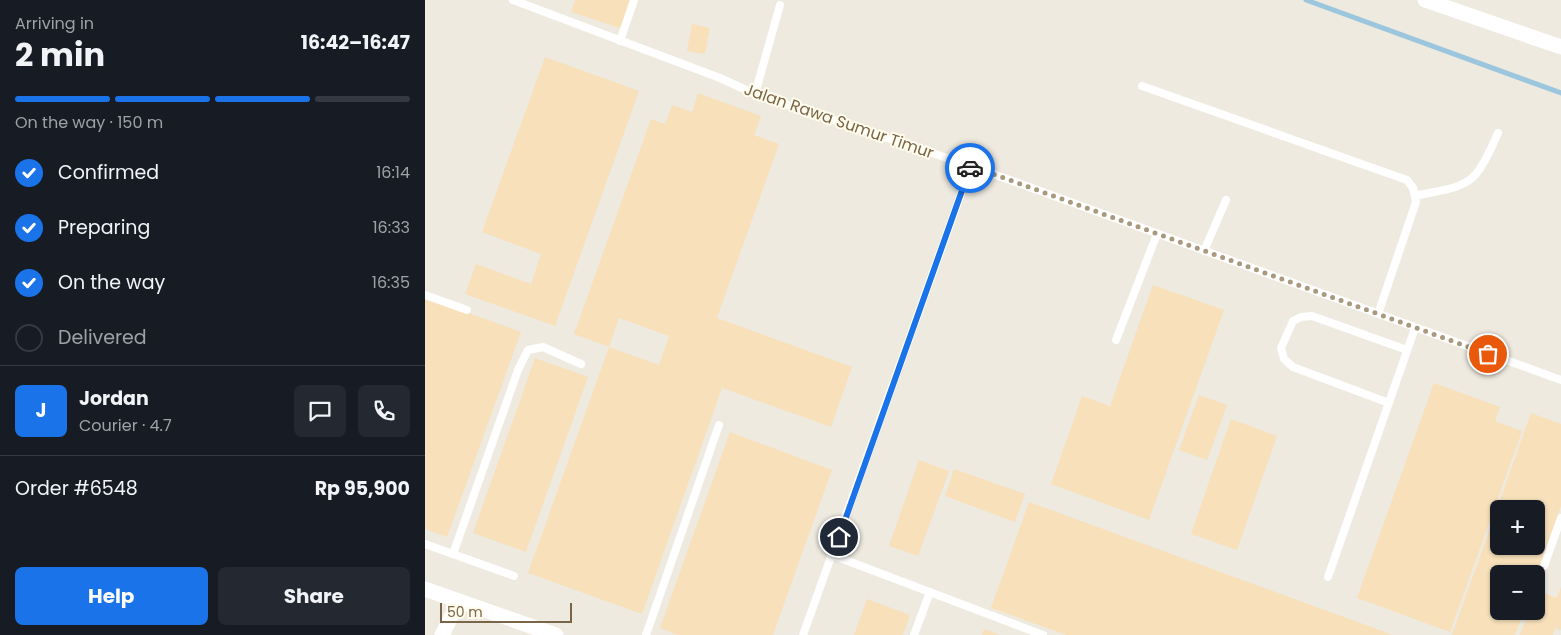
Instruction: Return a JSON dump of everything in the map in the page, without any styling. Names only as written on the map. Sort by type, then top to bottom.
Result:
[{"type":"street","points":[[1425,0],[1561,47]]},
{"type":"street","points":[[425,589],[555,635]]},
{"type":"street","points":[[442,635],[459,601]]},
{"type":"lane","name":"Jalan Rawa Sumur Timur","points":[[513,0],[720,78],[755,94],[971,166],[1561,380]]},
{"type":"lane","points":[[620,41],[634,0]]},
{"type":"lane","points":[[755,94],[780,5]]},
{"type":"lane","points":[[1142,86],[1407,180],[1413,188],[1416,202],[1378,314]]},
{"type":"lane","points":[[1415,196],[1458,185],[1472,178],[1482,166],[1498,133]]},
{"type":"lane","points":[[803,635],[971,166]]},
{"type":"lane","points":[[1204,251],[1226,200]]},
{"type":"lane","points":[[1116,340],[1157,234]]},
{"type":"lane","points":[[425,295],[467,310]]},
{"type":"lane","points":[[1389,403],[1293,367],[1284,359],[1281,348],[1293,321],[1301,316],[1312,316],[1407,350]]},
{"type":"lane","points":[[1328,578],[1415,328]]},
{"type":"lane","points":[[453,554],[518,370],[528,350],[543,347],[581,364]]},
{"type":"lane","points":[[646,635],[719,425]]},
{"type":"lane","points":[[1544,565],[1561,518]]},
{"type":"lane","points":[[425,544],[514,576]]},
{"type":"lane","points":[[832,555],[1043,635]]},
{"type":"lane","points":[[914,635],[930,592]]},
{"type":"shaded area","points":[[425,0],[1561,0],[1561,635],[425,635]]},
{"type":"building","points":[[575,0],[633,0],[623,29],[571,12]]},
{"type":"building","points":[[692,24],[710,28],[705,54],[687,51]]},
{"type":"building","points":[[545,57],[639,91],[555,326],[465,294],[476,264],[531,284],[541,254],[482,232]]},
{"type":"building","points":[[698,93],[761,116],[754,135],[779,144],[717,318],[852,367],[831,427],[722,388],[642,614],[528,573],[609,347],[574,334],[651,119],[665,124],[672,105],[692,112]],"holes":[[[619,318],[669,336],[659,365],[609,347]]]},
{"type":"building","points":[[1153,285],[1224,310],[1149,520],[1051,484],[1082,396],[1110,406]]},
{"type":"building","points":[[425,297],[521,332],[447,537],[425,529]]},
{"type":"building","points":[[535,358],[588,377],[526,552],[473,533]]},
{"type":"building","points":[[1434,383],[1500,407],[1495,421],[1522,431],[1497,500],[1490,500],[1490,520],[1450,632],[1357,598]]},
{"type":"building","points":[[1199,395],[1227,405],[1207,460],[1179,450]]},
{"type":"building","points":[[1531,413],[1561,424],[1561,506],[1545,551],[1545,500],[1500,500]]},
{"type":"building","points":[[1231,419],[1277,436],[1237,550],[1191,534]]},
{"type":"building","points":[[730,432],[832,470],[773,635],[678,635],[660,628]]},
{"type":"building","points":[[919,460],[949,471],[918,556],[889,546]]},
{"type":"building","points":[[954,469],[1025,494],[1015,522],[945,496]]},
{"type":"building","points":[[1029,502],[1393,635],[1067,635],[991,608]]},
{"type":"building","points":[[1490,528],[1490,555],[1544,555],[1540,565],[1490,565],[1490,620],[1521,620],[1515,635],[1452,635]]},
{"type":"building","points":[[1561,587],[1561,630],[1555,628],[1553,635],[1520,635],[1526,620],[1545,620],[1545,593],[1557,598]]},
{"type":"building","points":[[867,599],[910,615],[903,635],[854,635]]},
{"type":"building","points":[[984,629],[1001,635],[982,635]]},
{"type":"waterway","points":[[1306,0],[1561,93]]},
{"type":"way so far","points":[[970,168],[971,166],[1488,354]]},
{"type":"route","points":[[839,537],[970,168]]}]
